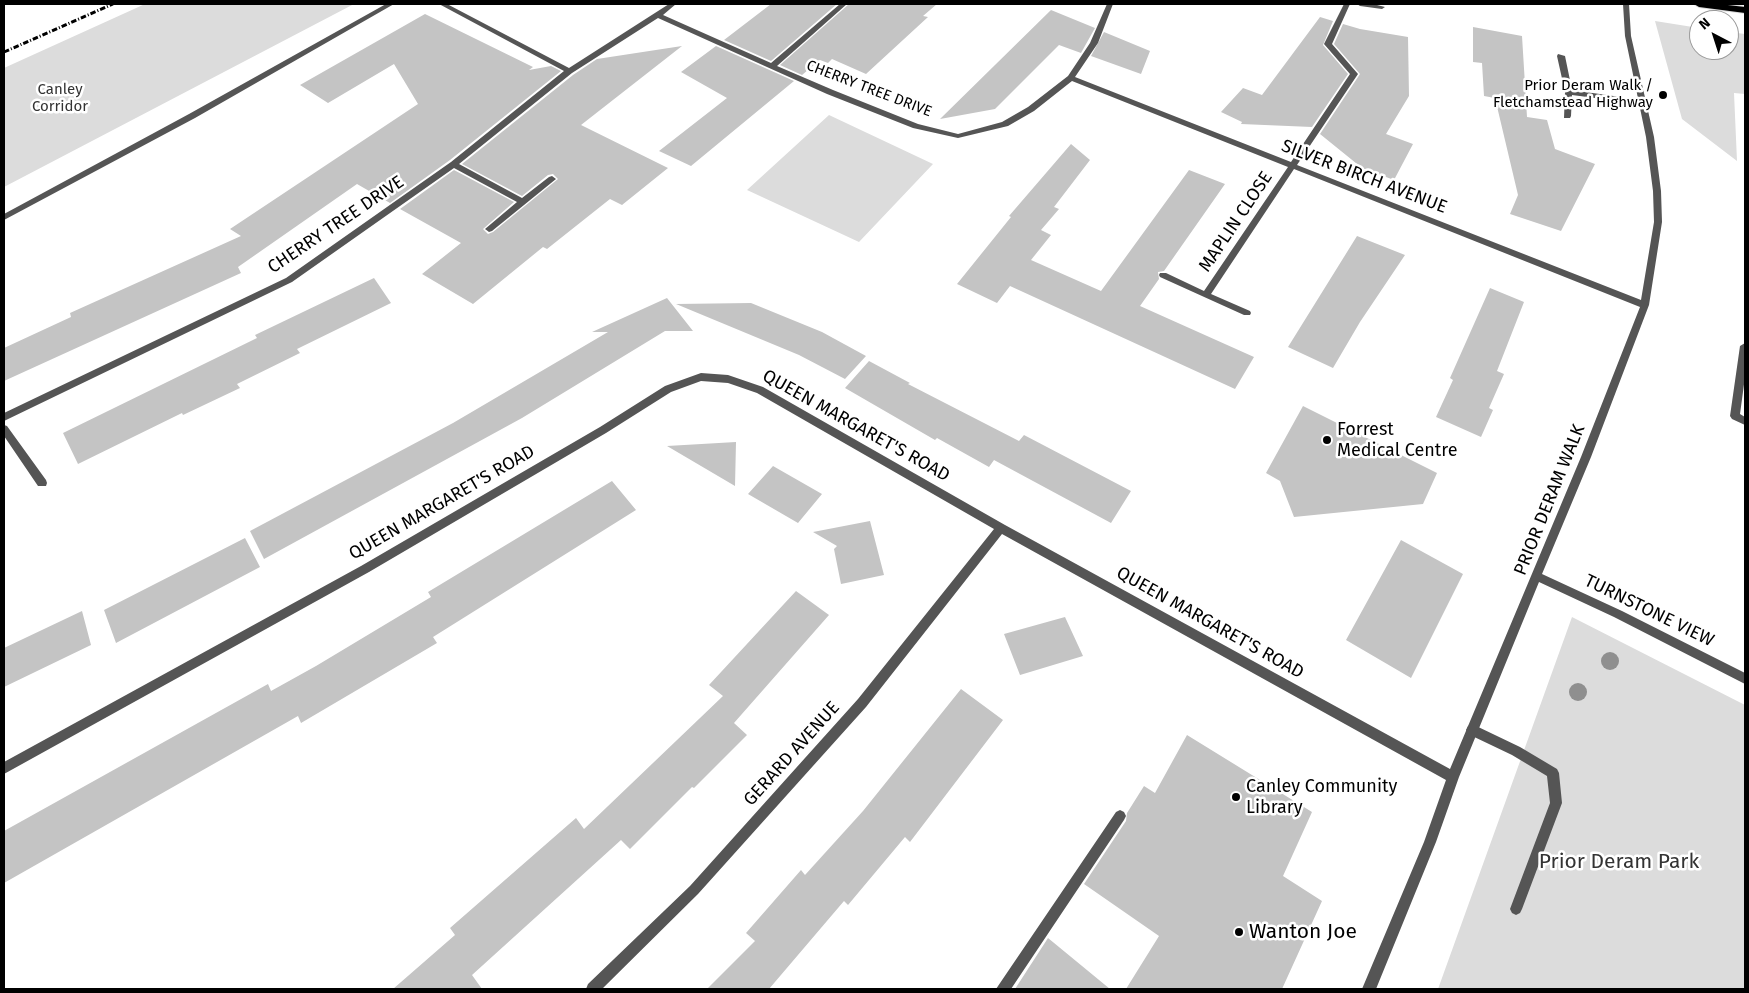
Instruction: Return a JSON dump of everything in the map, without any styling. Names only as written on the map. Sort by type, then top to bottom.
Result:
[{"type":"highway","points":[[1699,4],[1745,10]]},
{"type":"street","points":[[4,217],[192,116],[391,4]]},
{"type":"street","points":[[442,4],[569,71]]},
{"type":"street","name":"CHERRY TREE DRIVE","points":[[4,418],[289,280],[454,164],[569,71],[674,4]]},
{"type":"street","points":[[772,66],[844,4]]},
{"type":"street","name":"CHERRY TREE DRIVE","points":[[658,15],[772,66],[916,126],[958,136],[1006,124],[1031,109],[1071,78],[1094,43],[1110,4]]},
{"type":"street","name":"MAPLIN CLOSE","points":[[1206,295],[1354,74],[1328,44],[1347,4]]},
{"type":"street","points":[[1360,4],[1382,7]]},
{"type":"street","name":"PRIOR DERAM WALK","points":[[1368,989],[1430,842],[1472,730],[1586,457],[1645,305],[1658,222],[1657,191],[1650,137],[1628,36],[1626,4]]},
{"type":"street","points":[[1561,56],[1569,92],[1567,116]]},
{"type":"street","name":"SILVER BIRCH AVENUE","points":[[1071,78],[1645,305]]},
{"type":"street","points":[[1569,92],[1641,102]]},
{"type":"street","points":[[454,164],[523,202]]},
{"type":"street","points":[[489,229],[552,179]]},
{"type":"street","name":"MAPLIN CLOSE","points":[[1163,275],[1247,313]]},
{"type":"street","points":[[1745,346],[1735,416],[1745,421]]},
{"type":"street","name":"QUEEN MARGARET'S ROAD","points":[[4,768],[365,569],[603,430],[668,389],[700,377],[728,379],[760,390],[1001,528],[1453,777]]},
{"type":"street","points":[[4,430],[42,483]]},
{"type":"street","name":"GERARD AVENUE","points":[[593,989],[694,890],[862,703],[1001,528]]},
{"type":"street","name":"TURNSTONE VIEW","points":[[1536,576],[1618,614],[1745,679]]},
{"type":"street","points":[[1472,730],[1516,750],[1553,773],[1556,803],[1516,910]]},
{"type":"street","points":[[1003,989],[1120,816]]},
{"type":"green space","name":"Canley Corridor","points":[[145,4],[354,4],[4,187],[4,68]]},
{"type":"green space","points":[[1655,21],[1689,26],[1689,60],[1739,60],[1739,33],[1745,34],[1745,94],[1734,93],[1737,161],[1682,119]]},
{"type":"green space","points":[[829,115],[933,164],[859,242],[747,190]]},
{"type":"green space","name":"Prior Deram Park","points":[[1572,617],[1745,705],[1745,989],[1438,989]]},
{"type":"building","points":[[771,4],[837,4],[771,61],[724,40]]},
{"type":"building","points":[[849,4],[937,4],[923,16],[928,17],[866,74],[832,59],[828,63],[820,60],[802,75],[780,65]]},
{"type":"building","points":[[1051,10],[1095,28],[1081,53],[1059,45],[995,109],[940,119]]},
{"type":"building","points":[[425,14],[533,67],[529,70],[551,66],[561,71],[450,160],[390,203],[357,184],[238,267],[241,273],[4,381],[4,348],[71,317],[70,313],[241,236],[230,229],[418,104],[394,64],[328,103],[300,85]]},
{"type":"building","points":[[1320,17],[1333,21],[1323,45],[1348,74],[1312,127],[1241,124],[1242,122],[1221,112],[1243,88],[1262,95]]},
{"type":"building","points":[[1343,24],[1360,29],[1408,37],[1409,96],[1386,134],[1413,144],[1394,180],[1362,168],[1320,134],[1360,74],[1334,44]]},
{"type":"building","points":[[1473,27],[1522,36],[1527,117],[1547,120],[1555,149],[1595,164],[1561,231],[1510,214],[1518,195],[1495,98],[1484,96],[1482,63],[1473,62]]},
{"type":"building","points":[[1104,32],[1150,51],[1141,74],[1091,56]]},
{"type":"building","points":[[682,46],[581,125],[668,168],[622,205],[610,199],[547,249],[543,247],[473,304],[422,274],[461,243],[400,209],[454,170],[514,202],[483,229],[488,234],[493,232],[558,179],[553,174],[548,175],[522,196],[462,164],[573,75],[597,59]]},
{"type":"building","points":[[716,46],[794,81],[691,166],[659,151],[727,98],[681,72]]},
{"type":"building","points":[[1071,144],[1090,160],[1054,207],[1059,209],[1041,230],[1051,235],[1031,260],[1101,291],[1189,170],[1225,184],[1164,271],[1158,272],[1159,279],[1140,306],[1254,357],[1235,389],[1010,286],[997,303],[957,284],[1011,217],[1009,216]]},
{"type":"building","points":[[1357,236],[1405,255],[1360,322],[1333,368],[1288,347]]},
{"type":"building","points":[[374,278],[391,303],[297,349],[300,353],[237,384],[240,388],[183,415],[182,413],[78,464],[63,433],[257,338],[255,335]]},
{"type":"building","points":[[1490,288],[1524,302],[1497,371],[1504,374],[1489,408],[1493,410],[1481,437],[1436,417],[1453,380],[1450,378]]},
{"type":"building","points":[[667,298],[693,331],[665,331],[522,418],[264,559],[250,531],[453,423],[608,332],[592,332]]},
{"type":"building","points":[[751,303],[822,332],[866,356],[845,379],[799,355],[676,304]]},
{"type":"building","points":[[869,361],[910,383],[908,384],[1019,441],[1024,435],[1131,491],[1111,523],[994,460],[989,467],[937,438],[935,440],[845,388]]},
{"type":"building","name":"Forrest Medical Centre","points":[[1303,406],[1437,473],[1423,504],[1294,517],[1280,481],[1266,473]]},
{"type":"building","points":[[736,442],[735,486],[667,446]]},
{"type":"building","points":[[773,466],[822,494],[798,523],[748,494]]},
{"type":"building","points":[[612,481],[636,510],[433,637],[437,643],[301,723],[298,716],[4,883],[4,831],[268,684],[271,691],[316,666],[431,597],[428,592]]},
{"type":"building","points":[[870,521],[884,575],[841,584],[834,549],[837,546],[813,532]]},
{"type":"building","points":[[245,538],[260,567],[116,643],[104,610]]},
{"type":"building","points":[[1401,540],[1463,574],[1411,678],[1346,640]]},
{"type":"building","points":[[796,591],[829,615],[734,723],[747,735],[694,788],[692,787],[630,849],[621,840],[472,975],[482,989],[393,989],[455,935],[450,928],[576,818],[584,829],[723,696],[709,685]]},
{"type":"building","points":[[82,611],[91,645],[4,687],[4,648]]},
{"type":"building","points":[[1065,617],[1083,656],[1020,675],[1004,634]]},
{"type":"building","points":[[961,689],[1003,720],[910,842],[905,837],[848,905],[844,901],[769,989],[707,989],[755,941],[746,933],[801,870],[805,875],[863,811]]},
{"type":"building","points":[[1187,735],[1312,812],[1283,876],[1322,901],[1282,989],[1126,989],[1159,936],[1084,884],[1126,821],[1127,813],[1144,786],[1155,793]]},
{"type":"building","points":[[1048,938],[1110,989],[1015,989]]},
{"type":"railway","points":[[4,52],[113,4]]},
{"type":"place","name":"Prior Deram Walk / Fletchamstead Highway","points":[[1663,95]]},
{"type":"place","name":"Forrest Medical Centre","points":[[1327,440]]},
{"type":"place","name":"Canley Community Library","points":[[1236,797]]},
{"type":"place","name":"Wanton Joe","points":[[1239,932]]}]
